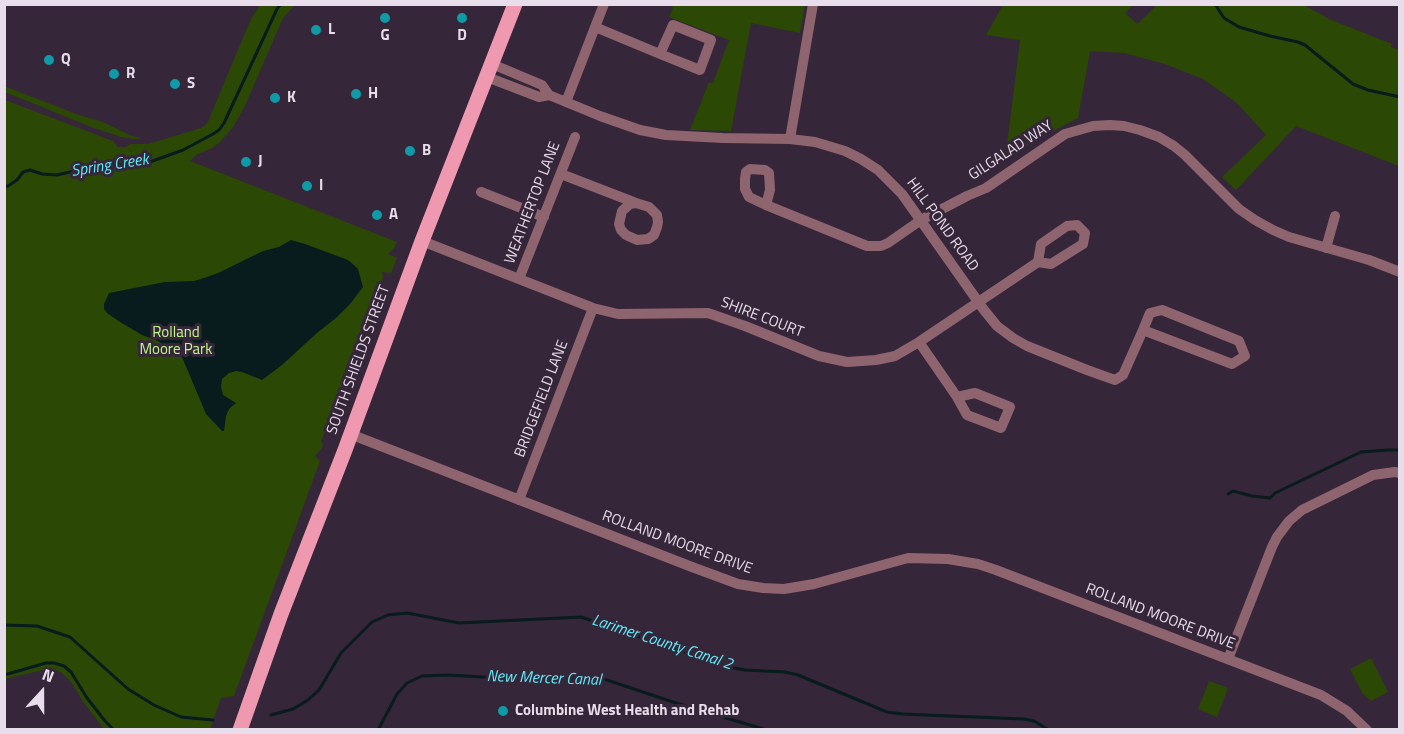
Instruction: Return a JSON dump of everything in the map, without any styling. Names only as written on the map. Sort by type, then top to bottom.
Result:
[{"type":"main road","name":"SOUTH SHIELDS STREET","points":[[240,729],[422,241],[515,4]]},
{"type":"street","points":[[566,102],[604,4]]},
{"type":"street","points":[[790,139],[813,4]]},
{"type":"street","points":[[595,27],[660,54],[700,70],[711,40],[673,25],[660,54]]},
{"type":"street","name":"HILL POND ROAD","points":[[489,70],[539,97],[549,95],[585,111],[640,130],[666,135],[790,139],[825,144],[861,159],[878,170],[902,194],[997,326],[1027,346],[1115,380],[1123,375],[1143,330]]},
{"type":"street","name":"GILGALAD WAY","points":[[766,205],[867,246],[881,246],[921,220],[986,188],[1065,134],[1093,126],[1118,126],[1140,130],[1174,146],[1239,209],[1273,230],[1400,272]]},
{"type":"street","name":"WEATHERTOP LANE","points":[[519,279],[575,137]]},
{"type":"street","points":[[561,174],[636,203]]},
{"type":"street","points":[[481,192],[544,217]]},
{"type":"street","points":[[1326,248],[1335,216]]},
{"type":"street","name":"SHIRE COURT","points":[[422,241],[593,308],[618,314],[708,314],[745,326],[819,356],[847,362],[894,356],[919,342],[1038,262],[1052,264],[1083,244],[1085,233],[1077,225],[1067,226],[1041,243],[1038,262]]},
{"type":"street","name":"BRIDGEFIELD LANE","points":[[519,500],[593,308]]},
{"type":"street","points":[[1162,310],[1239,341],[1245,356],[1232,364],[1143,330],[1150,314],[1162,310]]},
{"type":"street","points":[[919,342],[967,415],[1001,428],[1010,407],[975,393],[957,397]]},
{"type":"street","name":"ROLLAND MOORE DRIVE","points":[[350,435],[738,584],[784,589],[814,584],[908,558],[948,559],[978,564],[1321,696],[1347,711],[1367,729]]},
{"type":"street","points":[[1228,659],[1272,547],[1289,521],[1302,510],[1373,475],[1400,473]]},
{"type":"green space","name":"Rolland Moore Park","points":[[260,5],[296,5],[283,18],[244,108],[233,127],[220,142],[196,155],[190,161],[397,242],[388,254],[397,258],[391,273],[382,272],[382,282],[343,381],[339,404],[321,441],[322,448],[315,456],[320,461],[234,696],[221,698],[210,729],[104,729],[71,682],[61,672],[51,668],[5,679],[5,100],[113,141],[118,147],[148,144],[201,128],[207,124],[251,19]]},
{"type":"green space","points":[[671,5],[805,5],[800,33],[751,23],[731,131],[690,130],[709,82],[713,83],[729,40],[669,17],[673,8]]},
{"type":"green space","points":[[1003,5],[1133,5],[1125,13],[1137,24],[1157,5],[1304,5],[1329,19],[1392,44],[1391,47],[1399,50],[1399,166],[1296,126],[1236,190],[1222,177],[1266,135],[1237,103],[1203,79],[1165,64],[1124,53],[1090,51],[1078,118],[1034,141],[1005,161],[1020,40],[986,35]]},
{"type":"green space","points":[[4,86],[103,122],[132,136],[143,138],[121,137],[91,127],[5,92]]},
{"type":"green space","points":[[1371,658],[1388,692],[1371,701],[1363,694],[1350,669]]},
{"type":"green space","points":[[1209,681],[1228,688],[1217,717],[1198,709]]},
{"type":"shaded area","points":[[291,240],[348,260],[358,269],[363,287],[336,318],[262,380],[236,371],[222,379],[223,395],[236,403],[229,409],[224,431],[222,431],[206,414],[182,357],[158,341],[120,322],[107,313],[104,304],[109,293],[165,282],[194,281],[218,273]]},
{"type":"waterway","name":"Spring Creek","points":[[4,187],[17,180],[23,172],[30,170],[57,175],[91,167],[147,163],[183,150],[213,134],[224,123],[281,4]]},
{"type":"waterway","name":"Spring Creek","points":[[1215,4],[1224,18],[1239,27],[1305,45],[1353,84],[1400,97]]},
{"type":"waterway","points":[[1228,494],[1233,491],[1270,498],[1275,493],[1361,452],[1400,450]]},
{"type":"waterway","name":"Larimer County Canal 2","points":[[271,715],[293,709],[319,690],[341,653],[372,622],[388,615],[407,613],[459,623],[581,617],[729,667],[798,675],[887,712],[1024,719],[1034,721],[1049,730]]},
{"type":"waterway","name":"Larimer County Canal 2","points":[[4,625],[37,626],[70,637],[128,689],[154,705],[181,717],[213,720]]},
{"type":"waterway","name":"New Mercer Canal","points":[[4,675],[46,663],[64,666],[71,672],[87,698],[114,730]]},
{"type":"waterway","name":"New Mercer Canal","points":[[378,730],[397,694],[407,683],[422,676],[448,675],[534,680],[601,678],[767,730]]},
{"type":"place","name":"G","points":[[385,18]]},
{"type":"place","name":"D","points":[[462,18]]},
{"type":"place","name":"L","points":[[316,30]]},
{"type":"place","name":"Q","points":[[49,60]]},
{"type":"place","name":"R","points":[[114,74]]},
{"type":"place","name":"S","points":[[175,84]]},
{"type":"place","name":"H","points":[[356,94]]},
{"type":"place","name":"K","points":[[275,98]]},
{"type":"place","name":"B","points":[[410,151]]},
{"type":"place","name":"J","points":[[246,162]]},
{"type":"place","name":"I","points":[[307,186]]},
{"type":"place","name":"A","points":[[377,215]]},
{"type":"place","name":"Columbine West Health and Rehab","points":[[503,711]]}]
